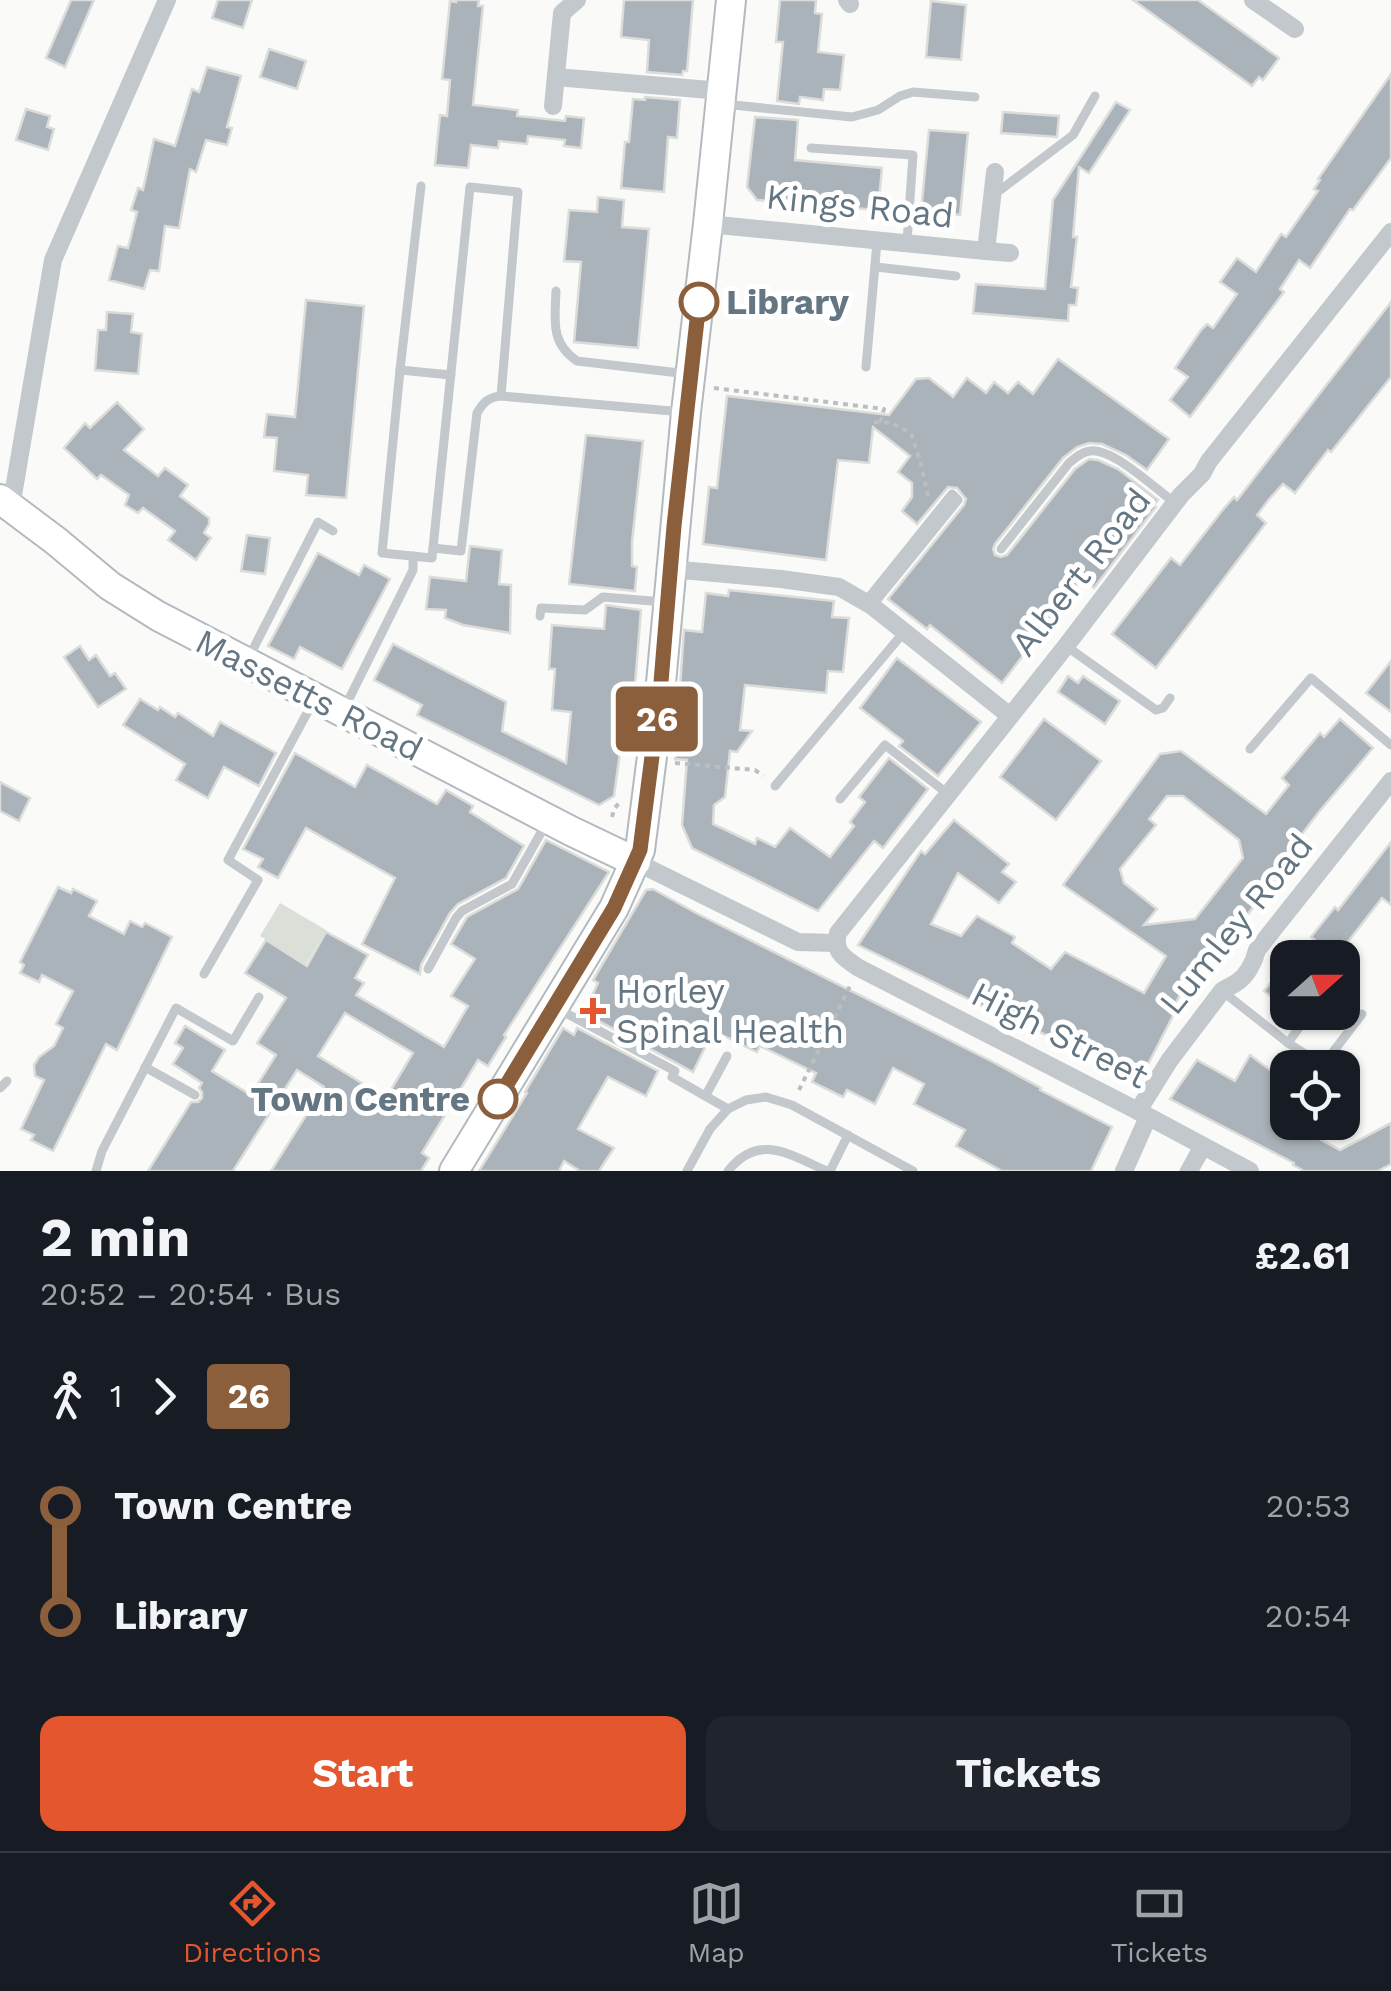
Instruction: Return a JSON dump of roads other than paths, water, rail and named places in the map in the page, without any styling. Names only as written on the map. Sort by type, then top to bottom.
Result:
[{"type":"street","points":[[5,503],[53,260],[166,0]]},
{"type":"street","points":[[554,106],[562,13],[577,0]]},
{"type":"street","points":[[454,1171],[614,908],[636,862],[645,820],[686,412],[702,381],[708,224],[731,0]]},
{"type":"street","points":[[1253,0],[1279,7],[1296,29]]},
{"type":"street","points":[[556,77],[721,97]]},
{"type":"street","name":"Kings Road","points":[[708,224],[986,251],[995,172]]},
{"type":"street","name":"Albert Road","points":[[838,949],[838,932],[1391,232]]},
{"type":"street","points":[[986,251],[1010,253]]},
{"type":"street","name":"Massetts Road","points":[[5,503],[110,586],[158,616],[636,862]]},
{"type":"street","points":[[670,569],[840,587],[869,604],[1010,716]]},
{"type":"street","name":"Lumley Road","points":[[1124,1171],[1143,1114],[1169,1061],[1224,989],[1237,983],[1254,963],[1257,950],[1391,781]]},
{"type":"street","name":"High Street","points":[[636,862],[798,942],[838,949],[859,968],[1250,1171]]},
{"type":"lane","points":[[721,97],[852,117],[878,110],[913,92],[976,97]]},
{"type":"lane","points":[[992,196],[1073,135],[1094,96]]},
{"type":"lane","points":[[810,148],[913,155],[907,245]]},
{"type":"lane","points":[[420,186],[382,553],[432,558],[470,187],[518,192],[501,396]]},
{"type":"lane","points":[[866,367],[877,242]]},
{"type":"lane","points":[[876,267],[956,276]]},
{"type":"lane","points":[[556,291],[554,329],[566,353],[577,362],[702,381]]},
{"type":"lane","points":[[400,370],[451,375]]},
{"type":"lane","points":[[433,548],[461,551],[477,414],[483,402],[501,396],[686,412]]},
{"type":"lane","points":[[1000,550],[1069,464],[1079,454],[1091,450],[1109,454],[1178,499]]},
{"type":"lane","points":[[952,494],[958,500],[869,604],[952,494]]},
{"type":"lane","points":[[247,661],[318,522],[333,531]]},
{"type":"lane","points":[[343,711],[413,570],[413,556]]},
{"type":"lane","points":[[540,616],[541,608],[585,610],[603,597],[667,602]]},
{"type":"lane","points":[[775,786],[904,632]]},
{"type":"lane","points":[[1066,646],[1156,710],[1170,698]]},
{"type":"lane","points":[[1250,749],[1310,678],[1391,746]]},
{"type":"lane","points":[[204,974],[258,880],[228,860],[316,698]]},
{"type":"lane","points":[[840,800],[885,745],[948,794]]},
{"type":"lane","points":[[428,969],[456,918],[512,884],[548,819]]},
{"type":"lane","points":[[1224,989],[1288,1042],[1323,1065],[1362,1014]]},
{"type":"lane","points":[[96,1171],[102,1151],[176,1008],[233,1042],[259,997]]},
{"type":"lane","points":[[553,1006],[674,1071],[672,1076],[728,1109]]},
{"type":"lane","points":[[1288,1042],[1297,1030]]},
{"type":"lane","points":[[706,1095],[727,1056]]},
{"type":"lane","points":[[146,1067],[195,1094]]},
{"type":"lane","points":[[687,1171],[710,1128],[728,1109],[746,1100],[766,1097],[792,1105],[913,1171]]},
{"type":"lane","points":[[728,1171],[751,1151],[765,1148],[828,1171],[848,1135]]},
{"type":"lane","points":[[1184,1171],[1203,1146]]},
{"type":"lane","points":[[1194,1171],[1203,1146]]},
{"type":"place","name":"Library","points":[[699,302]]},
{"type":"place","name":"Horley Spinal Health","points":[[593,1011]]},
{"type":"place","name":"Town Centre","points":[[498,1099]]}]
